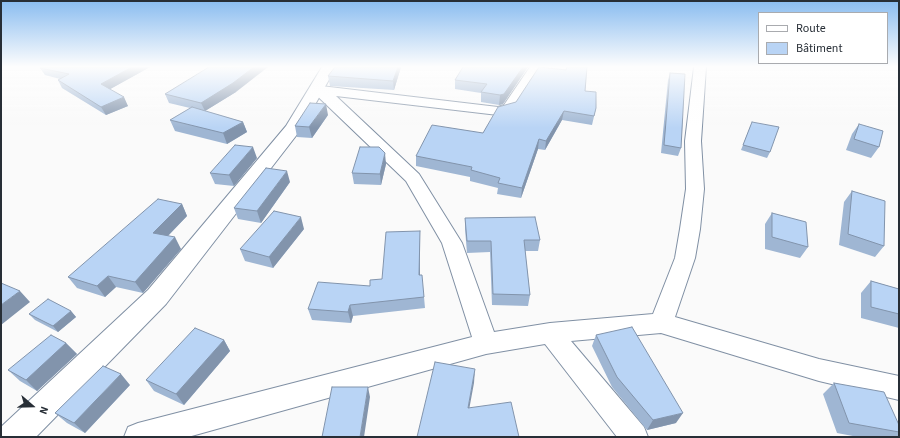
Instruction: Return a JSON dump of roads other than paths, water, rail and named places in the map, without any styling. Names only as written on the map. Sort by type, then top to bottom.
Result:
[{"type":"street","points":[[318,90],[498,111],[509,108],[523,87]]},
{"type":"street","points":[[661,323],[685,258],[690,229],[695,189],[693,141],[698,87]]},
{"type":"street","points":[[318,90],[413,178],[452,243],[486,344]]},
{"type":"street","points":[[13,437],[157,297],[293,128],[318,90]]},
{"type":"street","points":[[138,437],[486,344],[550,333],[661,323],[819,370],[899,388]]},
{"type":"street","points":[[550,333],[634,437]]}]
